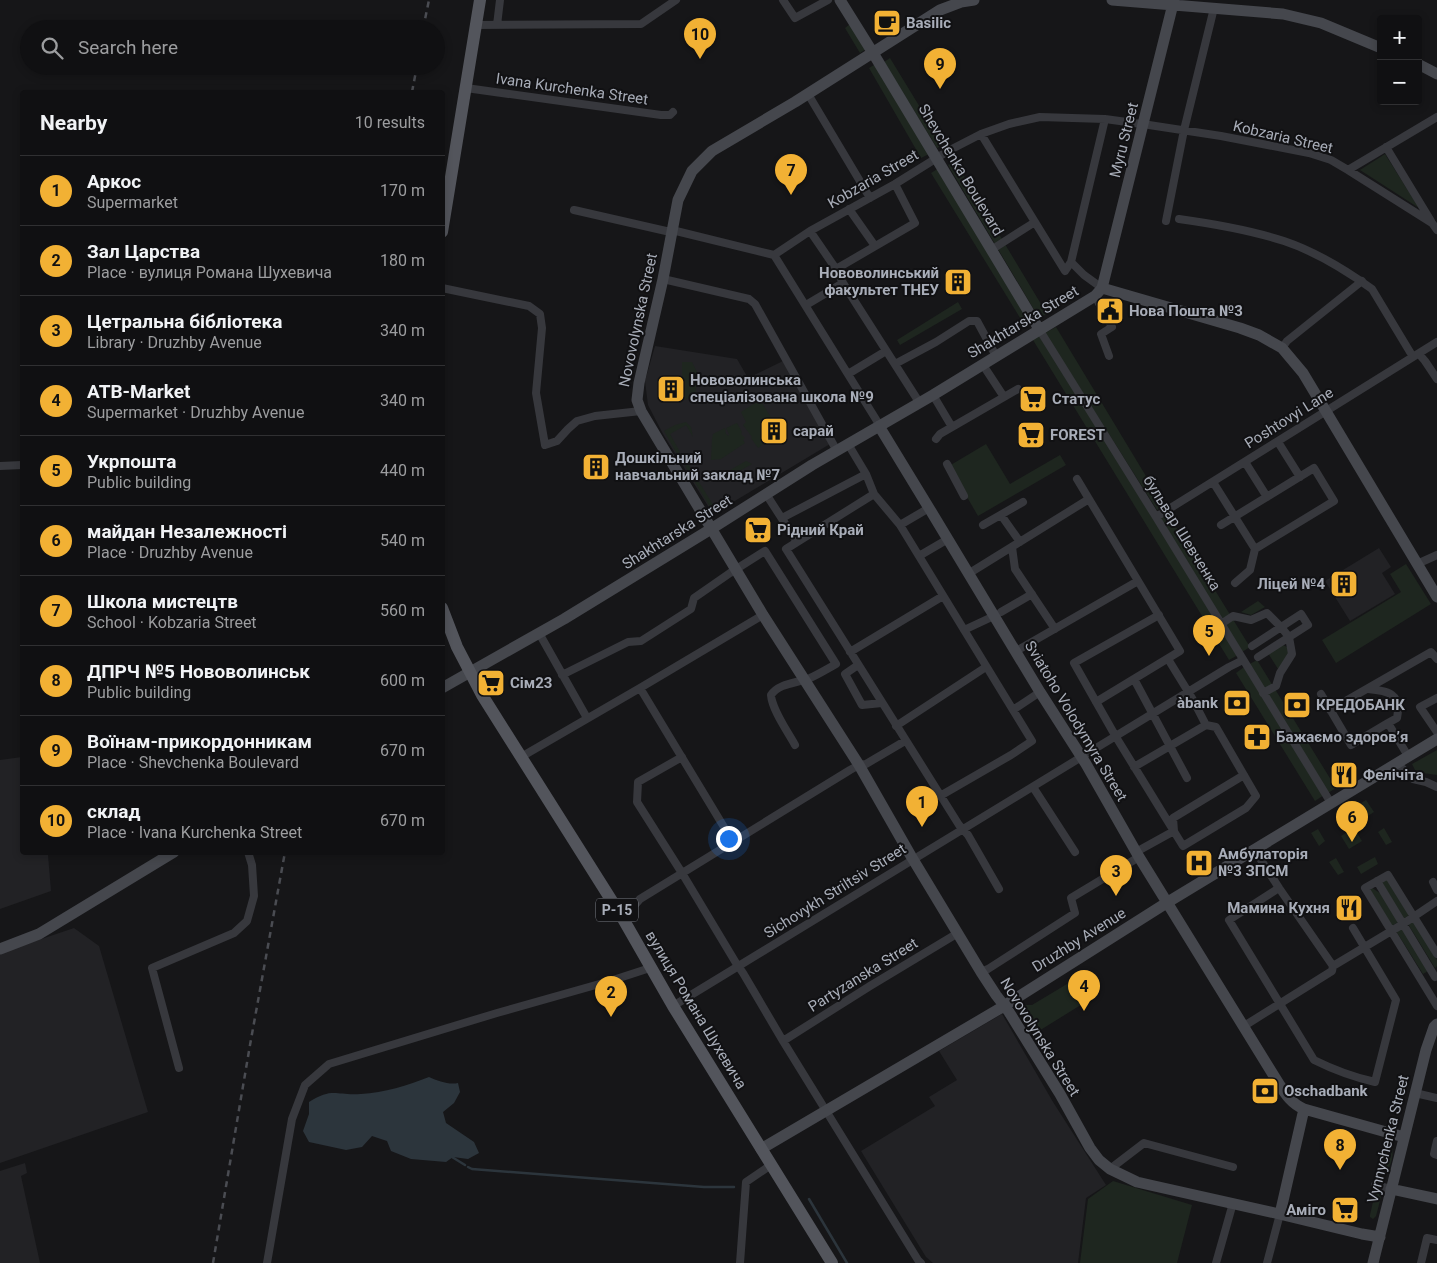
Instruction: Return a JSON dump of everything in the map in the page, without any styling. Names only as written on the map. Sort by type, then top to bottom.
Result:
[{"type":"main road","points":[[445,214],[480,0]]},
{"type":"main road","name":"Р-15","points":[[445,616],[469,672]]},
{"type":"main road","name":"вулиця Романа Шухевича","points":[[469,672],[622,917],[673,1006],[832,1263]]},
{"type":"street","points":[[497,26],[500,0]]},
{"type":"street","points":[[476,25],[641,24],[676,0]]},
{"type":"street","points":[[783,0],[795,18],[828,0]]},
{"type":"street","name":"Shevchenka Boulevard","points":[[840,0],[1039,329]]},
{"type":"street","name":"Novovolynska Street","points":[[974,0],[961,2],[940,10],[808,94],[712,151],[692,171],[678,200],[663,279],[638,383],[637,400],[641,411],[763,615],[859,765],[981,972],[1060,1094],[1090,1148],[1099,1160],[1110,1169],[1137,1182],[1380,1237]]},
{"type":"street","points":[[1112,0],[1173,2],[1214,8],[1283,14],[1321,23],[1377,46]]},
{"type":"street","name":"Myru Street","points":[[1099,292],[1173,2]]},
{"type":"street","points":[[1166,221],[1184,130],[1214,8]]},
{"type":"street","points":[[1422,66],[1437,74]]},
{"type":"street","name":"Ivana Kurchenka Street","points":[[466,88],[660,115],[670,115],[673,112]]},
{"type":"street","points":[[808,94],[870,198]]},
{"type":"street","name":"Kobzaria Street","points":[[774,254],[936,158],[981,134],[1009,124],[1040,117],[1105,119],[1143,124],[1222,136],[1309,153],[1330,160],[1348,170],[1435,226]]},
{"type":"street","points":[[1348,170],[1437,117]]},
{"type":"street","points":[[981,134],[1065,271],[1071,262],[1105,119]]},
{"type":"street","points":[[1386,147],[1435,226]]},
{"type":"street","points":[[836,269],[915,223],[895,184]]},
{"type":"street","points":[[850,209],[875,246]]},
{"type":"street","points":[[574,210],[774,254]]},
{"type":"street","points":[[1179,219],[1234,227],[1286,242],[1315,255],[1362,282],[1372,289],[1416,356],[1425,361],[1437,379]]},
{"type":"street","points":[[991,250],[1035,222]]},
{"type":"street","points":[[810,232],[836,269],[919,402]]},
{"type":"street","name":"Sviatoho Volodymyra Street","points":[[774,254],[930,508],[968,574],[997,614],[1040,692],[1105,795],[1138,854],[1289,1099],[1304,1109],[1404,1137]]},
{"type":"street","points":[[1071,262],[1099,292],[1112,328],[1101,334],[1109,356]]},
{"type":"street","points":[[663,279],[749,299],[755,304],[837,451]]},
{"type":"street","points":[[1282,348],[1287,341],[1362,282]]},
{"type":"street","points":[[806,305],[843,283]]},
{"type":"street","points":[[445,289],[529,306],[540,314],[542,328],[536,393],[545,445],[557,441],[577,421],[595,416],[641,411]]},
{"type":"street","points":[[1099,292],[1240,328],[1267,338],[1282,348],[1300,368],[1437,597]]},
{"type":"street","name":"Shakhtarska Street","points":[[445,686],[564,619],[848,444],[983,365],[1099,292]]},
{"type":"street","points":[[895,364],[970,321],[977,321],[996,356]]},
{"type":"street","name":"бульвар Шевченка","points":[[1039,329],[1331,803]]},
{"type":"street","name":"Poshtovyi Lane","points":[[1156,517],[1437,342]]},
{"type":"street","points":[[848,374],[886,350]]},
{"type":"street","points":[[983,365],[1004,397]]},
{"type":"street","points":[[936,439],[940,434],[1018,389]]},
{"type":"street","points":[[933,394],[952,427]]},
{"type":"street","points":[[1278,442],[1300,477]]},
{"type":"street","points":[[848,444],[866,474],[874,494],[900,525],[1032,741],[940,796]]},
{"type":"street","points":[[1245,462],[1267,497]]},
{"type":"street","points":[[947,464],[964,496]]},
{"type":"street","points":[[0,466],[20,465]]},
{"type":"street","points":[[1221,525],[1314,468],[1334,501],[1255,549]]},
{"type":"street","points":[[782,518],[866,474]]},
{"type":"street","points":[[1077,478],[1180,652],[1096,702]]},
{"type":"street","points":[[1213,482],[1255,549],[1250,570],[1235,583]]},
{"type":"street","points":[[766,494],[797,542]]},
{"type":"street","points":[[874,494],[786,549],[940,796],[959,825],[964,829],[999,888]]},
{"type":"street","points":[[968,574],[1089,499]]},
{"type":"street","points":[[983,525],[1023,502]]},
{"type":"street","points":[[900,525],[930,508]]},
{"type":"street","points":[[1001,515],[1020,542]]},
{"type":"street","points":[[919,556],[948,539]]},
{"type":"street","points":[[1012,546],[1015,570],[1056,629]]},
{"type":"street","points":[[562,674],[628,642],[640,641],[691,609],[694,598],[765,551],[836,664],[805,680],[796,681],[776,690],[771,695],[776,711],[795,745]]},
{"type":"street","points":[[1417,564],[1437,555]]},
{"type":"street","points":[[1016,651],[1138,581]]},
{"type":"street","points":[[964,630],[1032,594]]},
{"type":"street","points":[[850,652],[943,596]]},
{"type":"street","points":[[1221,624],[1233,616],[1251,620],[1267,613],[1289,637],[1292,654],[1280,673],[1276,686],[1264,693]]},
{"type":"street","points":[[1252,646],[1301,614],[1308,624],[1258,657]]},
{"type":"street","points":[[521,757],[763,615]]},
{"type":"street","points":[[1134,767],[1206,725],[1216,727],[1256,796],[1246,808],[1183,846],[1134,767],[1116,737],[1074,663],[1159,616]]},
{"type":"street","points":[[539,632],[587,718]]},
{"type":"street","points":[[1330,710],[1430,652],[1437,659]]},
{"type":"street","points":[[1168,659],[1206,725]]},
{"type":"street","name":"Sichovykh Striltsiv Street","points":[[673,1006],[1243,660]]},
{"type":"street","points":[[858,665],[845,674],[862,706],[882,703]]},
{"type":"street","points":[[896,726],[986,667]]},
{"type":"street","points":[[1134,679],[1187,778]]},
{"type":"street","points":[[640,688],[733,842]]},
{"type":"street","points":[[1321,694],[1351,745],[1397,718],[1399,709],[1394,697],[1388,692],[1366,689]]},
{"type":"street","points":[[1013,710],[1040,692]]},
{"type":"street","points":[[1437,698],[1420,707],[1437,732]]},
{"type":"street","points":[[1388,723],[1408,756]]},
{"type":"street","name":"Druzhby Avenue","points":[[761,1150],[1004,1005],[1254,849],[1437,739]]},
{"type":"street","points":[[622,917],[640,899],[859,765],[866,764],[906,741]]},
{"type":"street","points":[[682,757],[638,782],[637,802],[682,873],[825,1111],[921,1263]]},
{"type":"street","points":[[1397,763],[1413,779],[1437,787]]},
{"type":"street","points":[[1174,832],[1173,818],[1244,775]]},
{"type":"street","points":[[1033,787],[1074,852]]},
{"type":"street","points":[[981,972],[1075,913],[1071,898],[1174,832]]},
{"type":"street","points":[[1254,849],[1333,966]]},
{"type":"street","points":[[0,949],[39,934],[169,855]]},
{"type":"street","points":[[179,1068],[152,968],[234,933],[247,921],[254,896],[252,865],[249,855]]},
{"type":"street","points":[[1437,954],[1388,875],[1365,888],[1422,986],[1437,1006]]},
{"type":"street","points":[[1377,881],[1436,976],[1422,986]]},
{"type":"street","points":[[1432,882],[1437,890]]},
{"type":"street","points":[[1279,888],[1229,920],[1314,1060],[1356,1078],[1375,1082],[1396,1000],[1353,928]]},
{"type":"street","points":[[1244,1026],[1332,971],[1333,966],[1437,901]]},
{"type":"street","name":"Partyzanska Street","points":[[783,1041],[958,933]]},
{"type":"street","points":[[267,1263],[292,1119],[305,1085],[329,1064],[650,968]]},
{"type":"street","name":"Vynnychenka Street","points":[[1373,1263],[1426,1050],[1434,1027],[1437,1024]]},
{"type":"street","points":[[1415,1093],[1437,1098]]},
{"type":"street","points":[[1267,1263],[1304,1109]]},
{"type":"street","points":[[1437,1141],[1434,1154],[1437,1155]]},
{"type":"street","points":[[1110,1169],[1144,1143],[1233,1167]]},
{"type":"street","points":[[740,1263],[746,1182],[771,1165]]},
{"type":"street","points":[[1375,1185],[1437,1200]]},
{"type":"street","points":[[1216,1263],[1233,1203]]},
{"type":"street","points":[[1421,1263],[1427,1238],[1437,1240]]},
{"type":"shaded area","points":[[850,24],[866,49],[860,53],[845,28]]},
{"type":"shaded area","points":[[890,58],[943,145],[937,148],[884,62]]},
{"type":"shaded area","points":[[877,63],[929,154],[921,158],[869,68]]},
{"type":"shaded area","points":[[1385,154],[1419,208],[1360,170]]},
{"type":"shaded area","points":[[955,161],[1047,314],[1039,318],[948,165]]},
{"type":"shaded area","points":[[939,168],[1032,321],[1025,326],[931,173]]},
{"type":"shaded area","points":[[958,302],[962,309],[900,345],[897,340]]},
{"type":"shaded area","points":[[1056,327],[1164,506],[1157,510],[1045,333]]},
{"type":"shaded area","points":[[1041,335],[1238,655],[1229,660],[1033,340]]},
{"type":"shaded area","points":[[655,346],[737,359],[748,378],[783,361],[830,444],[713,514],[663,434],[648,405],[645,381]]},
{"type":"shaded area","points":[[682,362],[692,362],[698,374],[695,395],[682,401]]},
{"type":"shaded area","points":[[760,400],[776,425],[761,434],[766,442],[758,448],[743,425],[746,422],[741,412]]},
{"type":"shaded area","points":[[686,422],[691,427],[693,437],[686,425],[670,434],[680,452],[677,454],[664,431]]},
{"type":"shaded area","points":[[737,423],[742,432],[741,434],[745,438],[743,440],[745,443],[721,459],[711,460],[713,434],[725,428],[726,434],[729,436],[726,428]]},
{"type":"shaded area","points":[[986,444],[1010,484],[1060,455],[1066,465],[978,516],[949,466]]},
{"type":"shaded area","points":[[746,461],[752,464],[727,478],[725,473]]},
{"type":"shaded area","points":[[688,464],[715,508],[724,503],[713,512],[685,466]]},
{"type":"shaded area","points":[[1168,514],[1250,647],[1242,652],[1160,518]]},
{"type":"shaded area","name":"Ліцей №4","points":[[1379,548],[1391,567],[1382,573],[1395,594],[1350,621],[1325,581]]},
{"type":"shaded area","points":[[1406,564],[1431,604],[1336,663],[1322,640],[1401,592],[1390,574]]},
{"type":"shaded area","points":[[1258,601],[1265,607],[1251,615],[1241,612]]},
{"type":"shaded area","points":[[1281,644],[1289,648],[1289,653],[1278,669],[1268,653]]},
{"type":"shaded area","points":[[1257,660],[1336,788],[1328,793],[1248,665]]},
{"type":"shaded area","points":[[1244,667],[1324,795],[1315,801],[1236,673]]},
{"type":"shaded area","points":[[1437,750],[1437,775],[1416,772],[1412,764]]},
{"type":"shaded area","points":[[20,757],[20,855],[48,855],[51,891],[0,909],[0,760]]},
{"type":"shaded area","points":[[1366,800],[1374,812],[1368,816],[1361,803]]},
{"type":"shaded area","points":[[1354,828],[1362,841],[1349,849],[1341,836]]},
{"type":"shaded area","points":[[1384,828],[1392,842],[1386,845],[1378,832]]},
{"type":"shaded area","points":[[1318,829],[1325,841],[1319,846],[1311,833]]},
{"type":"shaded area","points":[[1375,857],[1378,864],[1361,874],[1357,867]]},
{"type":"shaded area","points":[[1336,858],[1344,872],[1338,875],[1329,862]]},
{"type":"shaded area","points":[[1386,878],[1409,915],[1404,919],[1381,882]]},
{"type":"shaded area","points":[[1371,887],[1381,894],[1398,922],[1392,926],[1369,888]]},
{"type":"shaded area","points":[[1413,921],[1437,960],[1435,968],[1408,924]]},
{"type":"shaded area","points":[[1401,927],[1428,971],[1423,974],[1396,931]]},
{"type":"shaded area","points":[[74,928],[99,946],[148,1112],[0,1163],[0,953]]},
{"type":"shaded area","points":[[1082,975],[1086,983],[1076,989],[1084,1003],[1034,1034],[1019,1009],[1026,1005],[1032,1005]]},
{"type":"shaded area","points":[[1002,1014],[1053,1102],[1106,1185],[1086,1198],[1078,1263],[933,1263],[926,1257],[861,1151],[935,1106],[929,1097],[957,1080],[939,1051]]},
{"type":"shaded area","points":[[429,1077],[447,1083],[458,1083],[460,1092],[454,1103],[443,1112],[446,1123],[474,1142],[479,1153],[468,1159],[453,1157],[446,1162],[411,1159],[391,1151],[387,1141],[372,1136],[362,1147],[346,1150],[309,1142],[303,1131],[309,1114],[309,1102],[317,1097],[329,1093],[378,1092],[404,1086]]},
{"type":"shaded area","points":[[1388,1147],[1392,1147],[1393,1150],[1389,1167],[1385,1172],[1382,1168]]},
{"type":"shaded area","points":[[25,1163],[27,1173],[21,1176],[40,1263],[0,1263],[0,1171]]},
{"type":"shaded area","points":[[1113,1181],[1192,1205],[1177,1263],[1080,1263],[1088,1199]]},
{"type":"shaded area","points":[[1376,1194],[1379,1194],[1381,1197],[1376,1216],[1373,1219],[1370,1215]]},
{"type":"waterway","points":[[452,1157],[465,1165]]},
{"type":"waterway","points":[[468,1167],[472,1169],[704,1187],[734,1187]]},
{"type":"waterway","points":[[809,1199],[847,1263]]},
{"type":"railway","points":[[425,20],[429,0]]},
{"type":"railway","points":[[412,90],[415,75]]},
{"type":"railway","points":[[213,1263],[284,855]]},
{"type":"place","name":"Basilic","points":[[887,23]]},
{"type":"place","name":"склад","points":[[700,59]]},
{"type":"place","name":"Воїнам-прикордонникам","points":[[940,89]]},
{"type":"place","name":"Школа мистецтв","points":[[791,195]]},
{"type":"place","name":"Нововолинський факультет ТНЕУ","points":[[958,282]]},
{"type":"place","name":"Нова Пошта №3","points":[[1110,311]]},
{"type":"place","name":"Нововолинська спеціалізована школа №9","points":[[671,389]]},
{"type":"place","name":"Статус","points":[[1033,399]]},
{"type":"place","name":"сарай","points":[[774,431]]},
{"type":"place","name":"FOREST","points":[[1031,435]]},
{"type":"place","name":"Дошкільний навчальний заклад №7","points":[[596,467]]},
{"type":"place","name":"Рідний Край","points":[[758,530]]},
{"type":"place","name":"Ліцей №4","points":[[1344,584]]},
{"type":"place","name":"Укрпошта","points":[[1209,656]]},
{"type":"place","name":"Сім23","points":[[491,683]]},
{"type":"place","name":"àbank","points":[[1237,703]]},
{"type":"place","name":"КРЕДОБАНК","points":[[1297,705]]},
{"type":"place","name":"Бажаємо здоровʼя","points":[[1257,737]]},
{"type":"place","name":"Фелічіта","points":[[1344,775]]},
{"type":"place","name":"Аркос","points":[[922,827]]},
{"type":"place","name":"майдан Незалежності","points":[[1352,842]]},
{"type":"place","name":"Амбулаторія №3 ЗПСМ","points":[[1199,863]]},
{"type":"place","name":"Цетральна бібліотека","points":[[1116,896]]},
{"type":"place","name":"Мамина Кухня","points":[[1349,908]]},
{"type":"place","name":"ATB-Market","points":[[1084,1011]]},
{"type":"place","name":"Зал Царства","points":[[611,1017]]},
{"type":"place","name":"Oschadbank","points":[[1265,1091]]},
{"type":"place","name":"ДПРЧ №5 Нововолинськ","points":[[1340,1170]]},
{"type":"place","name":"Аміго","points":[[1345,1210]]}]
